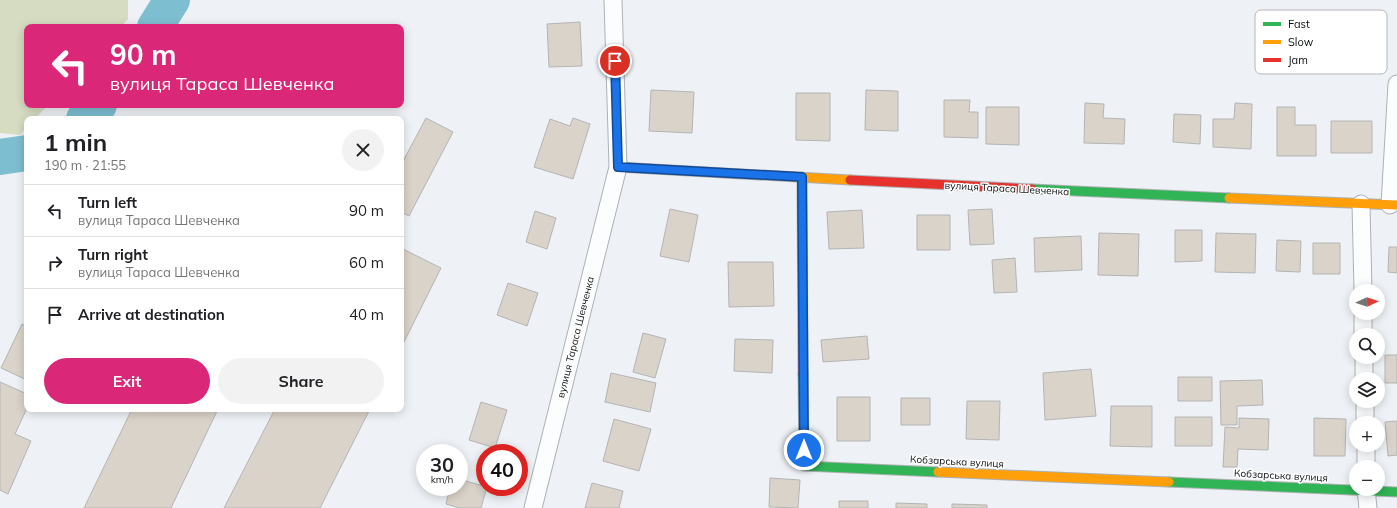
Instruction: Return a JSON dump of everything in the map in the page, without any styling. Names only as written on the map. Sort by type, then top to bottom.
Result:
[{"type":"street","name":"вулиця Тараса Шевченка","points":[[533,508],[618,167],[613,0]]},
{"type":"street","points":[[1394,205],[1397,84]]},
{"type":"street","name":"вулиця Тараса Шевченка","points":[[618,167],[1394,205]]},
{"type":"street","name":"Кобзарська вулиця","points":[[802,177],[804,466],[1349,489]]},
{"type":"street","points":[[1361,204],[1363,284]]},
{"type":"street","name":"Кобзарська вулиця","points":[[1385,491],[1397,492]]},
{"type":"street","points":[[1367,496],[1368,508]]},
{"type":"green space","points":[[0,0],[128,0],[128,19],[124,24],[24,24],[24,108],[45,108],[38,116],[24,116],[24,130],[20,135],[0,133]]},
{"type":"building","points":[[580,22],[582,66],[549,67],[547,24]]},
{"type":"building","points":[[651,90],[694,92],[692,133],[649,131]]},
{"type":"building","points":[[866,90],[898,91],[898,131],[865,130]]},
{"type":"building","points":[[796,93],[830,93],[830,141],[796,140]]},
{"type":"building","points":[[944,100],[970,100],[969,112],[978,112],[978,138],[944,137]]},
{"type":"building","points":[[1085,103],[1104,104],[1103,118],[1125,119],[1124,144],[1084,143]]},
{"type":"building","points":[[1235,103],[1252,104],[1251,149],[1213,147],[1213,119],[1234,119]]},
{"type":"building","points":[[986,107],[1019,107],[1019,145],[986,144]]},
{"type":"building","points":[[1277,107],[1295,107],[1295,125],[1316,125],[1316,156],[1277,156]]},
{"type":"building","points":[[1174,114],[1201,115],[1200,144],[1173,142]]},
{"type":"building","points":[[426,118],[453,132],[409,216],[404,214],[404,159]]},
{"type":"building","points":[[573,118],[590,124],[573,179],[534,167],[550,119],[570,126]]},
{"type":"building","points":[[1331,121],[1372,121],[1372,153],[1331,153]]},
{"type":"building","points":[[670,209],[698,215],[689,262],[660,256]]},
{"type":"building","points":[[992,209],[994,244],[970,245],[968,210]]},
{"type":"building","points":[[862,210],[864,248],[829,249],[827,212]]},
{"type":"building","points":[[535,211],[556,218],[547,249],[526,242]]},
{"type":"building","points":[[917,215],[950,215],[950,250],[917,250]]},
{"type":"building","points":[[1175,230],[1202,230],[1202,261],[1175,262]]},
{"type":"building","points":[[1099,233],[1139,234],[1138,276],[1098,275]]},
{"type":"building","points":[[1216,233],[1256,234],[1255,273],[1215,272]]},
{"type":"building","points":[[1081,236],[1082,270],[1035,272],[1034,238]]},
{"type":"building","points":[[1277,240],[1301,241],[1300,272],[1276,271]]},
{"type":"building","points":[[1313,243],[1340,243],[1340,274],[1313,274]]},
{"type":"building","points":[[1389,247],[1397,247],[1397,273],[1388,272]]},
{"type":"building","points":[[404,250],[441,268],[404,342]]},
{"type":"building","points":[[1015,258],[1017,292],[994,293],[992,260]]},
{"type":"building","points":[[728,262],[773,262],[774,306],[729,307]]},
{"type":"building","points":[[508,283],[538,293],[527,326],[497,315]]},
{"type":"building","points":[[22,324],[24,325],[24,379],[1,368]]},
{"type":"building","points":[[643,333],[666,339],[655,378],[633,372]]},
{"type":"building","points":[[867,336],[869,359],[823,362],[821,340]]},
{"type":"building","points":[[735,339],[773,340],[772,373],[734,371]]},
{"type":"building","points":[[1385,355],[1397,355],[1397,383],[1385,383]]},
{"type":"building","points":[[1091,369],[1096,416],[1045,420],[1043,373]]},
{"type":"building","points":[[611,373],[656,383],[650,412],[605,402]]},
{"type":"building","points":[[1178,377],[1212,377],[1212,401],[1178,401]]},
{"type":"building","points":[[1262,380],[1263,405],[1237,406],[1237,425],[1221,425],[1220,381]]},
{"type":"building","points":[[0,382],[24,393],[25,412],[15,434],[31,441],[8,494],[0,490]]},
{"type":"building","points":[[837,397],[870,397],[870,441],[837,441]]},
{"type":"building","points":[[901,398],[930,398],[930,425],[901,425]]},
{"type":"building","points":[[967,401],[1000,401],[999,440],[966,439]]},
{"type":"building","points":[[481,402],[507,410],[496,444],[482,444],[469,440]]},
{"type":"building","points":[[1111,406],[1152,406],[1152,447],[1110,446]]},
{"type":"building","points":[[131,412],[217,412],[171,508],[84,508]]},
{"type":"building","points":[[273,412],[368,412],[320,508],[224,508]]},
{"type":"building","points":[[1175,417],[1212,417],[1212,446],[1175,446]]},
{"type":"building","points":[[1239,418],[1269,419],[1268,450],[1238,449],[1237,467],[1223,467],[1225,427],[1239,428]]},
{"type":"building","points":[[1314,418],[1346,419],[1345,456],[1314,456]]},
{"type":"building","points":[[614,419],[651,429],[639,471],[603,461]]},
{"type":"building","points":[[1397,421],[1397,455],[1388,456],[1385,422]]},
{"type":"building","points":[[770,478],[800,480],[798,508],[769,507]]},
{"type":"building","points":[[468,482],[476,484],[476,496],[484,496],[481,508],[460,508],[446,504],[448,496],[468,496]]},
{"type":"building","points":[[592,483],[623,491],[619,508],[585,508]]},
{"type":"building","points":[[839,501],[868,501],[868,508],[839,508]]},
{"type":"building","points":[[896,503],[927,504],[927,508],[896,508]]},
{"type":"building","points":[[952,504],[987,505],[987,508],[952,508]]},
{"type":"waterway","points":[[157,24],[172,0]]},
{"type":"waterway","points":[[87,116],[96,108]]},
{"type":"waterway","points":[[0,157],[24,153]]},
{"type":"traffic: fast","points":[[1032,189],[1229,198]]},
{"type":"traffic: fast","points":[[803,374],[804,466],[938,472]]},
{"type":"traffic: fast","points":[[1169,482],[1397,492]]},
{"type":"traffic: slow","points":[[618,167],[850,180]]},
{"type":"traffic: slow","points":[[1229,198],[1397,205]]},
{"type":"traffic: slow","points":[[938,472],[1169,482]]},
{"type":"traffic: jam","points":[[802,177],[803,374]]},
{"type":"traffic: jam","points":[[850,180],[1032,189]]},
{"type":"route","points":[[615,61],[618,167],[802,177],[804,450]]}]
